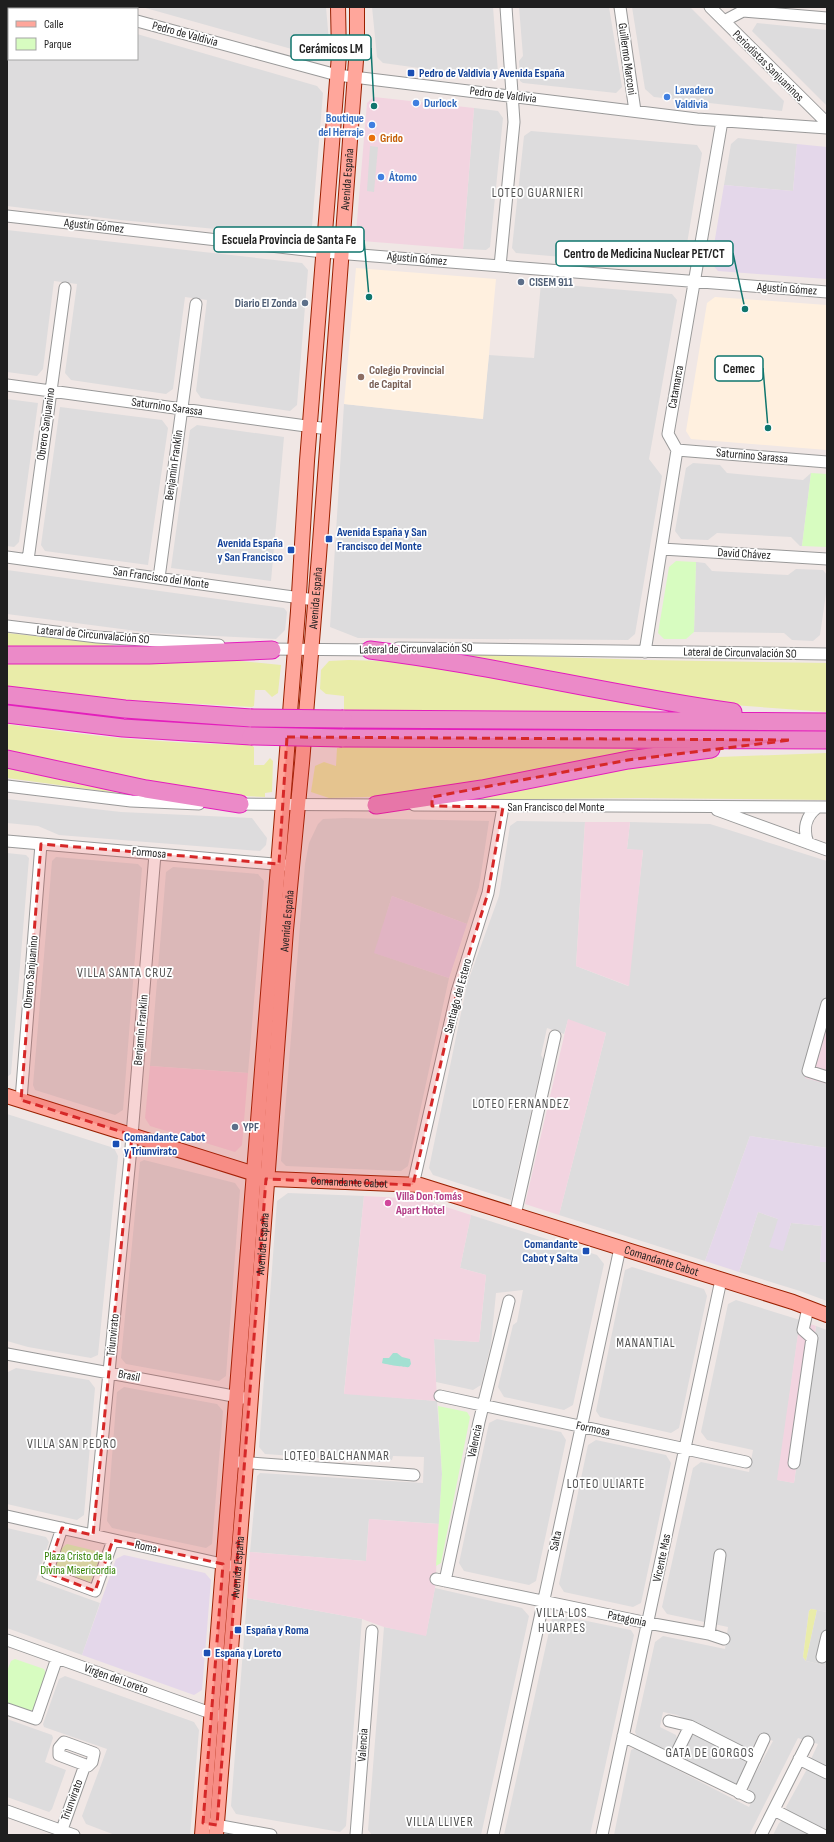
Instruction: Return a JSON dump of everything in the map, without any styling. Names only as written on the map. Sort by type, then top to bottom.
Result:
[{"type":"highway","points":[[7,655],[149,655],[272,650]]},
{"type":"highway","points":[[370,650],[442,660],[682,705],[735,713],[827,722]]},
{"type":"highway","points":[[7,696],[125,709],[252,718],[827,722]]},
{"type":"highway","points":[[7,714],[123,728],[251,736],[342,738],[827,740]]},
{"type":"highway","points":[[376,805],[482,788],[628,760],[791,740]]},
{"type":"highway","points":[[7,759],[140,787],[240,804]]},
{"type":"main road","name":"Avenida España","points":[[210,1830],[212,1713],[236,1396],[260,1176],[290,805],[294,650],[337,75],[339,44],[338,7]]},
{"type":"main road","name":"Avenida España","points":[[290,805],[302,763],[355,78],[358,27],[356,7]]},
{"type":"main road","name":"Comandante Cabot","points":[[7,1096],[260,1176],[420,1185],[827,1315]]},
{"type":"main road","name":"Avenida España","points":[[210,1830],[226,1718],[251,1399],[260,1176]]},
{"type":"street","points":[[500,266],[514,122],[506,7]]},
{"type":"street","name":"Guillermo Marconi","points":[[620,7],[635,111]]},
{"type":"street","name":"Periodistas Sanjuaninos","points":[[710,7],[827,123]]},
{"type":"street","points":[[724,21],[743,11],[827,18]]},
{"type":"street","name":"Pedro de Valdivia","points":[[138,21],[337,75],[355,78],[722,121],[827,128]]},
{"type":"street","name":"Catamarca","points":[[677,450],[668,434],[722,121]]},
{"type":"street","name":"Agustín Gómez","points":[[7,216],[323,252],[827,292]]},
{"type":"street","name":"Obrero Sanjuanino","points":[[28,560],[65,288]]},
{"type":"street","name":"Benjamín Franklin","points":[[159,578],[196,304]]},
{"type":"street","name":"Saturnino Sarassa","points":[[7,385],[328,429]]},
{"type":"street","points":[[645,652],[677,450]]},
{"type":"street","name":"Saturnino Sarassa","points":[[677,450],[827,462]]},
{"type":"street","name":"David Chávez","points":[[662,549],[827,559]]},
{"type":"street","name":"San Francisco del Monte","points":[[7,557],[315,600]]},
{"type":"street","name":"Lateral de Circunvalación SO","points":[[7,626],[97,637],[272,650],[370,650],[416,647],[827,654]]},
{"type":"street","points":[[7,786],[131,802],[290,805]]},
{"type":"street","name":"San Francisco del Monte","points":[[290,805],[710,807],[827,850]]},
{"type":"street","name":"Santiago del Estero","points":[[413,1185],[457,992],[488,893],[503,807]]},
{"type":"street","points":[[710,807],[822,807]]},
{"type":"street","points":[[808,843],[805,832],[806,821],[811,813],[822,807]]},
{"type":"street","name":"Formosa","points":[[7,841],[285,865]]},
{"type":"street","name":"Obrero Sanjuanino","points":[[21,1100],[41,844]]},
{"type":"street","name":"Benjamín Franklin","points":[[132,1135],[155,854]]},
{"type":"street","points":[[827,1004],[808,1071],[827,1076]]},
{"type":"street","points":[[515,1215],[555,1036]]},
{"type":"street","name":"Triunvirato","points":[[93,1535],[132,1135]]},
{"type":"street","name":"Salta","points":[[493,1835],[580,1426],[620,1248]]},
{"type":"street","name":"Vicente Mas","points":[[602,1835],[721,1280]]},
{"type":"street","name":"Valencia","points":[[441,1580],[509,1301]]},
{"type":"street","points":[[794,1463],[812,1338],[803,1330],[808,1308]]},
{"type":"street","name":"Brasil","points":[[7,1354],[251,1399]]},
{"type":"street","name":"Formosa","points":[[440,1396],[746,1462]]},
{"type":"street","points":[[232,1461],[414,1475]]},
{"type":"street","name":"Roma","points":[[7,1516],[237,1567]]},
{"type":"street","points":[[62,1528],[47,1573],[95,1591],[113,1540]]},
{"type":"street","points":[[709,1634],[720,1555]]},
{"type":"street","name":"Patagonia","points":[[441,1580],[543,1602],[709,1634],[724,1640]]},
{"type":"street","name":"Valencia","points":[[356,1835],[372,1631]]},
{"type":"street","points":[[822,1657],[827,1636]]},
{"type":"street","name":"Virgen del Loreto","points":[[8,1644],[57,1658],[226,1718]]},
{"type":"street","points":[[7,1709],[36,1719],[57,1658]]},
{"type":"street","points":[[669,1721],[690,1726],[755,1758]]},
{"type":"street","points":[[673,1760],[690,1726]]},
{"type":"street","points":[[623,1736],[744,1795],[755,1758],[764,1739]]},
{"type":"street","points":[[761,1835],[808,1742]]},
{"type":"street","points":[[799,1759],[827,1773]]},
{"type":"street","name":"Triunvirato","points":[[61,1833],[85,1765]]},
{"type":"street","points":[[774,1810],[823,1835]]},
{"type":"street","points":[[7,1811],[61,1833],[74,1835]]},
{"type":"street","points":[[210,1830],[271,1835]]},
{"type":"highlighted area","points":[[287,737],[791,740],[628,760],[432,797],[432,806],[503,807],[488,893],[457,992],[413,1185],[266,1179],[217,1825],[203,1823],[223,1564],[113,1540],[95,1591],[47,1573],[62,1528],[93,1535],[132,1135],[21,1100],[41,844],[279,864]]},
{"type":"shaded area","points":[[7,7],[14,8],[8,8],[8,60],[138,60],[138,34],[317,86],[323,93],[311,238],[120,220],[7,206]]},
{"type":"shaded area","points":[[142,7],[326,7],[330,53],[324,58]]},
{"type":"shaded area","points":[[372,7],[493,7],[498,72],[491,78],[383,63],[377,57]]},
{"type":"shaded area","points":[[519,7],[609,7],[622,87],[616,93],[523,83],[520,81],[519,61],[523,56]]},
{"type":"shaded area","points":[[632,7],[690,7],[784,101],[782,111],[654,97],[645,89]]},
{"type":"shaded area","points":[[757,23],[827,30],[827,106],[752,31]]},
{"type":"shaded area","points":[[374,97],[474,108],[463,249],[362,241],[356,233],[367,103]]},
{"type":"shaded area","points":[[474,108],[498,111],[503,118],[490,247],[486,250],[463,249]]},
{"type":"shaded area","points":[[531,131],[697,145],[702,153],[684,262],[678,267],[516,253],[512,248],[524,136]]},
{"type":"shaded area","points":[[738,138],[797,144],[793,191],[724,185],[731,144]]},
{"type":"shaded area","points":[[797,144],[827,147],[827,279],[718,271],[711,263],[724,185],[793,191]]},
{"type":"shaded area","points":[[370,146],[378,147],[374,192],[367,191]]},
{"type":"shaded area","points":[[7,230],[302,263],[308,270],[297,405],[290,411],[201,398],[196,391],[207,300],[185,297],[173,389],[166,394],[71,380],[65,373],[77,284],[54,281],[43,369],[37,376],[7,372]]},
{"type":"shaded area","points":[[356,268],[496,279],[483,419],[344,404]]},
{"type":"shaded area","points":[[541,283],[672,294],[677,300],[649,459],[662,476],[635,634],[628,640],[358,638],[330,627],[344,404],[482,419],[489,355],[534,358]]},
{"type":"shaded area","points":[[715,297],[827,305],[827,450],[691,439],[686,431],[707,303]]},
{"type":"shaded area","points":[[7,399],[38,403],[19,542],[14,547],[7,546]]},
{"type":"shaded area","points":[[60,407],[162,420],[168,428],[148,565],[45,551],[41,545]]},
{"type":"shaded area","points":[[197,425],[284,437],[271,581],[171,568],[190,430]]},
{"type":"shaded area","points":[[693,463],[720,465],[727,473],[803,480],[811,473],[802,546],[800,546],[791,537],[717,533],[708,540],[681,539],[675,531],[686,468]]},
{"type":"shaded area","points":[[696,562],[705,563],[712,571],[788,575],[796,569],[823,570],[827,575],[827,587],[820,635],[813,641],[792,640],[784,633],[694,632]]},
{"type":"shaded area","points":[[7,570],[284,608],[287,612],[285,630],[276,639],[152,633],[7,614]]},
{"type":"shaded area","points":[[7,633],[108,644],[120,647],[7,650]]},
{"type":"shaded area","points":[[459,654],[647,660],[827,663],[827,712],[733,705],[458,657]]},
{"type":"shaded area","points":[[230,660],[281,665],[278,693],[272,697],[265,690],[255,690],[254,706],[252,707],[114,699],[7,686],[7,661]]},
{"type":"shaded area","points":[[349,660],[417,662],[668,710],[344,710],[344,696],[326,694],[320,689],[321,670],[329,661]]},
{"type":"shaded area","points":[[7,724],[129,739],[251,745],[254,747],[254,765],[264,765],[270,758],[273,761],[272,792],[265,793],[265,797],[194,794],[7,755]]},
{"type":"shaded area","points":[[337,748],[654,749],[399,796],[329,798],[311,792],[315,766],[324,762],[336,766]]},
{"type":"shaded area","points":[[827,753],[827,800],[639,798],[444,800],[623,767],[693,758]]},
{"type":"shaded area","points":[[7,766],[132,795],[7,778]]},
{"type":"shaded area","points":[[7,799],[121,812],[252,818],[267,838],[266,845],[260,851],[59,835],[38,826],[7,823]]},
{"type":"shaded area","points":[[345,818],[489,821],[479,887],[467,924],[392,896],[375,953],[449,978],[408,1166],[401,1171],[286,1166],[281,1161],[305,864],[309,843],[318,824],[323,819]]},
{"type":"shaded area","points":[[517,821],[585,822],[576,966],[628,986],[643,851],[627,849],[630,822],[710,824],[827,861],[827,994],[805,1077],[827,1084],[827,1148],[750,1136],[705,1261],[559,1215],[606,1033],[568,1020],[564,1034],[547,1028],[541,1055],[543,1059],[511,1200],[433,1175],[429,1168],[467,984],[499,896],[510,826]]},
{"type":"shaded area","points":[[585,822],[630,822],[627,849],[643,850],[629,986],[576,966]]},
{"type":"shaded area","points":[[7,853],[26,855],[29,858],[11,1074],[7,1077]]},
{"type":"shaded area","points":[[56,857],[138,864],[142,868],[123,1110],[115,1115],[35,1090],[33,1085],[52,861]]},
{"type":"shaded area","points":[[173,867],[258,874],[264,881],[248,1073],[150,1066],[166,872]]},
{"type":"shaded area","points":[[392,896],[467,924],[449,978],[374,953]]},
{"type":"shaded area","points":[[827,994],[827,1084],[805,1078]]},
{"type":"shaded area","points":[[568,1019],[606,1033],[559,1215],[525,1204]]},
{"type":"shaded area","points":[[150,1066],[248,1073],[242,1145],[235,1152],[150,1126],[145,1118]]},
{"type":"shaded area","points":[[7,1114],[114,1148],[118,1156],[98,1355],[91,1358],[28,1347],[7,1341]]},
{"type":"shaded area","points":[[750,1136],[827,1148],[827,1262],[820,1262],[822,1226],[791,1223],[783,1251],[769,1247],[778,1219],[758,1212],[739,1272],[705,1261]]},
{"type":"shaded area","points":[[144,1160],[235,1183],[240,1190],[226,1376],[219,1381],[126,1364],[121,1358],[140,1162]]},
{"type":"shaded area","points":[[288,1193],[364,1196],[344,1393],[437,1401],[442,1474],[439,1524],[369,1519],[366,1561],[250,1552],[257,1476],[260,1473],[423,1483],[424,1457],[393,1456],[392,1460],[379,1462],[265,1454],[259,1447],[277,1201]]},
{"type":"shaded area","points":[[364,1196],[421,1199],[471,1215],[460,1268],[486,1275],[479,1342],[434,1339],[437,1401],[344,1394]]},
{"type":"shaded area","points":[[758,1212],[778,1219],[782,1251],[791,1223],[822,1226],[820,1262],[827,1262],[827,1301],[739,1272]]},
{"type":"shaded area","points":[[471,1215],[597,1255],[604,1264],[573,1405],[564,1410],[504,1397],[498,1387],[513,1325],[517,1322],[523,1290],[496,1293],[491,1344],[481,1385],[473,1390],[436,1382],[434,1339],[479,1342],[486,1275],[460,1268]]},
{"type":"shaded area","points":[[632,1267],[704,1289],[707,1296],[679,1428],[671,1433],[600,1417],[596,1411],[625,1270]]},
{"type":"shaded area","points":[[736,1300],[800,1320],[778,1480],[794,1483],[816,1326],[827,1330],[827,1612],[811,1609],[809,1611],[803,1657],[806,1661],[827,1666],[827,1767],[811,1759],[818,1744],[798,1738],[749,1835],[614,1835],[631,1750],[635,1748],[749,1807],[755,1794],[749,1791],[748,1787],[773,1741],[759,1734],[752,1749],[748,1750],[677,1715],[663,1712],[660,1727],[676,1735],[677,1739],[672,1750],[668,1751],[637,1736],[635,1732],[655,1642],[663,1636],[725,1649],[728,1627],[667,1614],[662,1607],[693,1468],[701,1462],[749,1472],[753,1450],[707,1440],[701,1432],[728,1304]]},
{"type":"shaded area","points":[[800,1320],[816,1326],[794,1483],[777,1480]]},
{"type":"shaded area","points":[[393,1353],[397,1353],[402,1357],[410,1359],[411,1364],[409,1367],[382,1363],[383,1358],[389,1358]]},
{"type":"shaded area","points":[[16,1368],[89,1380],[95,1388],[84,1515],[77,1520],[7,1504],[7,1380],[8,1372]]},
{"type":"shaded area","points":[[124,1387],[217,1404],[223,1411],[212,1544],[206,1548],[112,1528],[107,1521],[117,1392]]},
{"type":"shaded area","points":[[497,1419],[561,1432],[566,1440],[536,1581],[529,1585],[464,1571],[459,1563],[489,1423]]},
{"type":"shaded area","points":[[596,1440],[666,1455],[671,1463],[641,1603],[633,1607],[564,1592],[559,1584],[588,1445]]},
{"type":"shaded area","points":[[369,1519],[439,1524],[435,1588],[426,1636],[384,1627],[362,1619],[247,1598],[250,1552],[366,1561]]},
{"type":"shaded area","points":[[7,1528],[46,1537],[49,1542],[36,1580],[100,1603],[82,1655],[7,1628]]},
{"type":"shaded area","points":[[124,1555],[205,1573],[211,1580],[202,1690],[194,1695],[82,1655],[116,1559]]},
{"type":"shaded area","points":[[435,1588],[522,1608],[529,1616],[481,1835],[372,1835],[368,1830],[384,1627],[426,1635]]},
{"type":"shaded area","points":[[247,1598],[362,1619],[346,1826],[340,1832],[236,1814],[231,1806]]},
{"type":"shaded area","points":[[811,1609],[817,1610],[806,1661],[803,1657],[809,1611]]},
{"type":"shaded area","points":[[817,1610],[827,1612],[827,1666],[806,1661]]},
{"type":"shaded area","points":[[557,1615],[631,1630],[634,1635],[590,1835],[504,1835],[552,1618]]},
{"type":"shaded area","points":[[65,1676],[194,1722],[199,1730],[190,1835],[115,1835],[86,1824],[82,1816],[107,1749],[44,1727],[43,1724],[59,1679]]},
{"type":"shaded area","points":[[7,1719],[52,1735],[53,1738],[45,1762],[66,1770],[52,1809],[49,1812],[7,1797]]},
{"type":"shaded area","points":[[696,1734],[745,1759],[746,1763],[737,1783],[733,1784],[684,1759],[682,1755],[692,1736]]},
{"type":"shaded area","points":[[807,1769],[827,1779],[827,1830],[787,1810],[786,1807]]},
{"type":"shaded area","points":[[782,1821],[809,1835],[773,1835],[779,1823]]},
{"type":"green space","points":[[811,473],[827,474],[827,547],[802,546]]},
{"type":"green space","points":[[676,561],[696,562],[694,632],[686,639],[664,639],[658,633],[669,567]]},
{"type":"green space","points":[[438,1406],[467,1412],[470,1417],[441,1563],[436,1566],[442,1474]]},
{"type":"green space","name":"Plaza Cristo de la Divina Misericordia","points":[[67,1544],[96,1551],[100,1558],[90,1582],[56,1570],[55,1563],[62,1549]]},
{"type":"green space","points":[[15,1659],[44,1669],[46,1674],[34,1709],[29,1712],[7,1704],[7,1671],[11,1661]]},
{"type":"place","name":"Pedro de Valdivia y Avenida España","points":[[411,73]]},
{"type":"place","name":"Lavadero Valdivia","points":[[667,97]]},
{"type":"place","name":"Durlock","points":[[416,103]]},
{"type":"place","name":"Cerámicos LM","points":[[374,106]]},
{"type":"place","name":"Boutique del Herraje","points":[[372,125]]},
{"type":"place","name":"Grido","points":[[372,138]]},
{"type":"place","name":"Átomo","points":[[381,177]]},
{"type":"place","name":"CISEM 911","points":[[521,282]]},
{"type":"place","name":"Escuela Provincia de Santa Fe","points":[[369,297]]},
{"type":"place","name":"Diario El Zonda","points":[[305,303]]},
{"type":"place","name":"Centro de Medicina Nuclear PET/CT","points":[[745,309]]},
{"type":"place","name":"Colegio Provincial de Capital","points":[[361,377]]},
{"type":"place","name":"Cemec","points":[[768,428]]},
{"type":"place","name":"Avenida España y San Francisco del Monte","points":[[329,539]]},
{"type":"place","name":"Avenida España y San Francisco","points":[[291,550]]},
{"type":"place","name":"YPF","points":[[235,1127]]},
{"type":"place","name":"Comandante Cabot y Triunvirato","points":[[116,1144]]},
{"type":"place","name":"Villa Don Tomás Apart Hotel","points":[[388,1203]]},
{"type":"place","name":"Comandante Cabot y Salta","points":[[586,1251]]},
{"type":"place","name":"España y Roma","points":[[238,1630]]},
{"type":"place","name":"España y Loreto","points":[[207,1653]]},
{"type":"district","name":"LOTEO GUARNIERI","points":[[538,193]]},
{"type":"district","name":"VILLA SANTA CRUZ","points":[[125,973]]},
{"type":"district","name":"LOTEO FERNANDEZ","points":[[521,1104]]},
{"type":"district","name":"MANANTIAL","points":[[646,1343]]},
{"type":"district","name":"VILLA SAN PEDRO","points":[[72,1444]]},
{"type":"district","name":"LOTEO BALCHANMAR","points":[[337,1456]]},
{"type":"district","name":"LOTEO ULIARTE","points":[[606,1484]]},
{"type":"district","name":"VILLA LOS HUARPES","points":[[562,1620]]},
{"type":"district","name":"GATA DE GORGOS","points":[[710,1753]]},
{"type":"district","name":"VILLA LLIVER","points":[[440,1822]]}]
